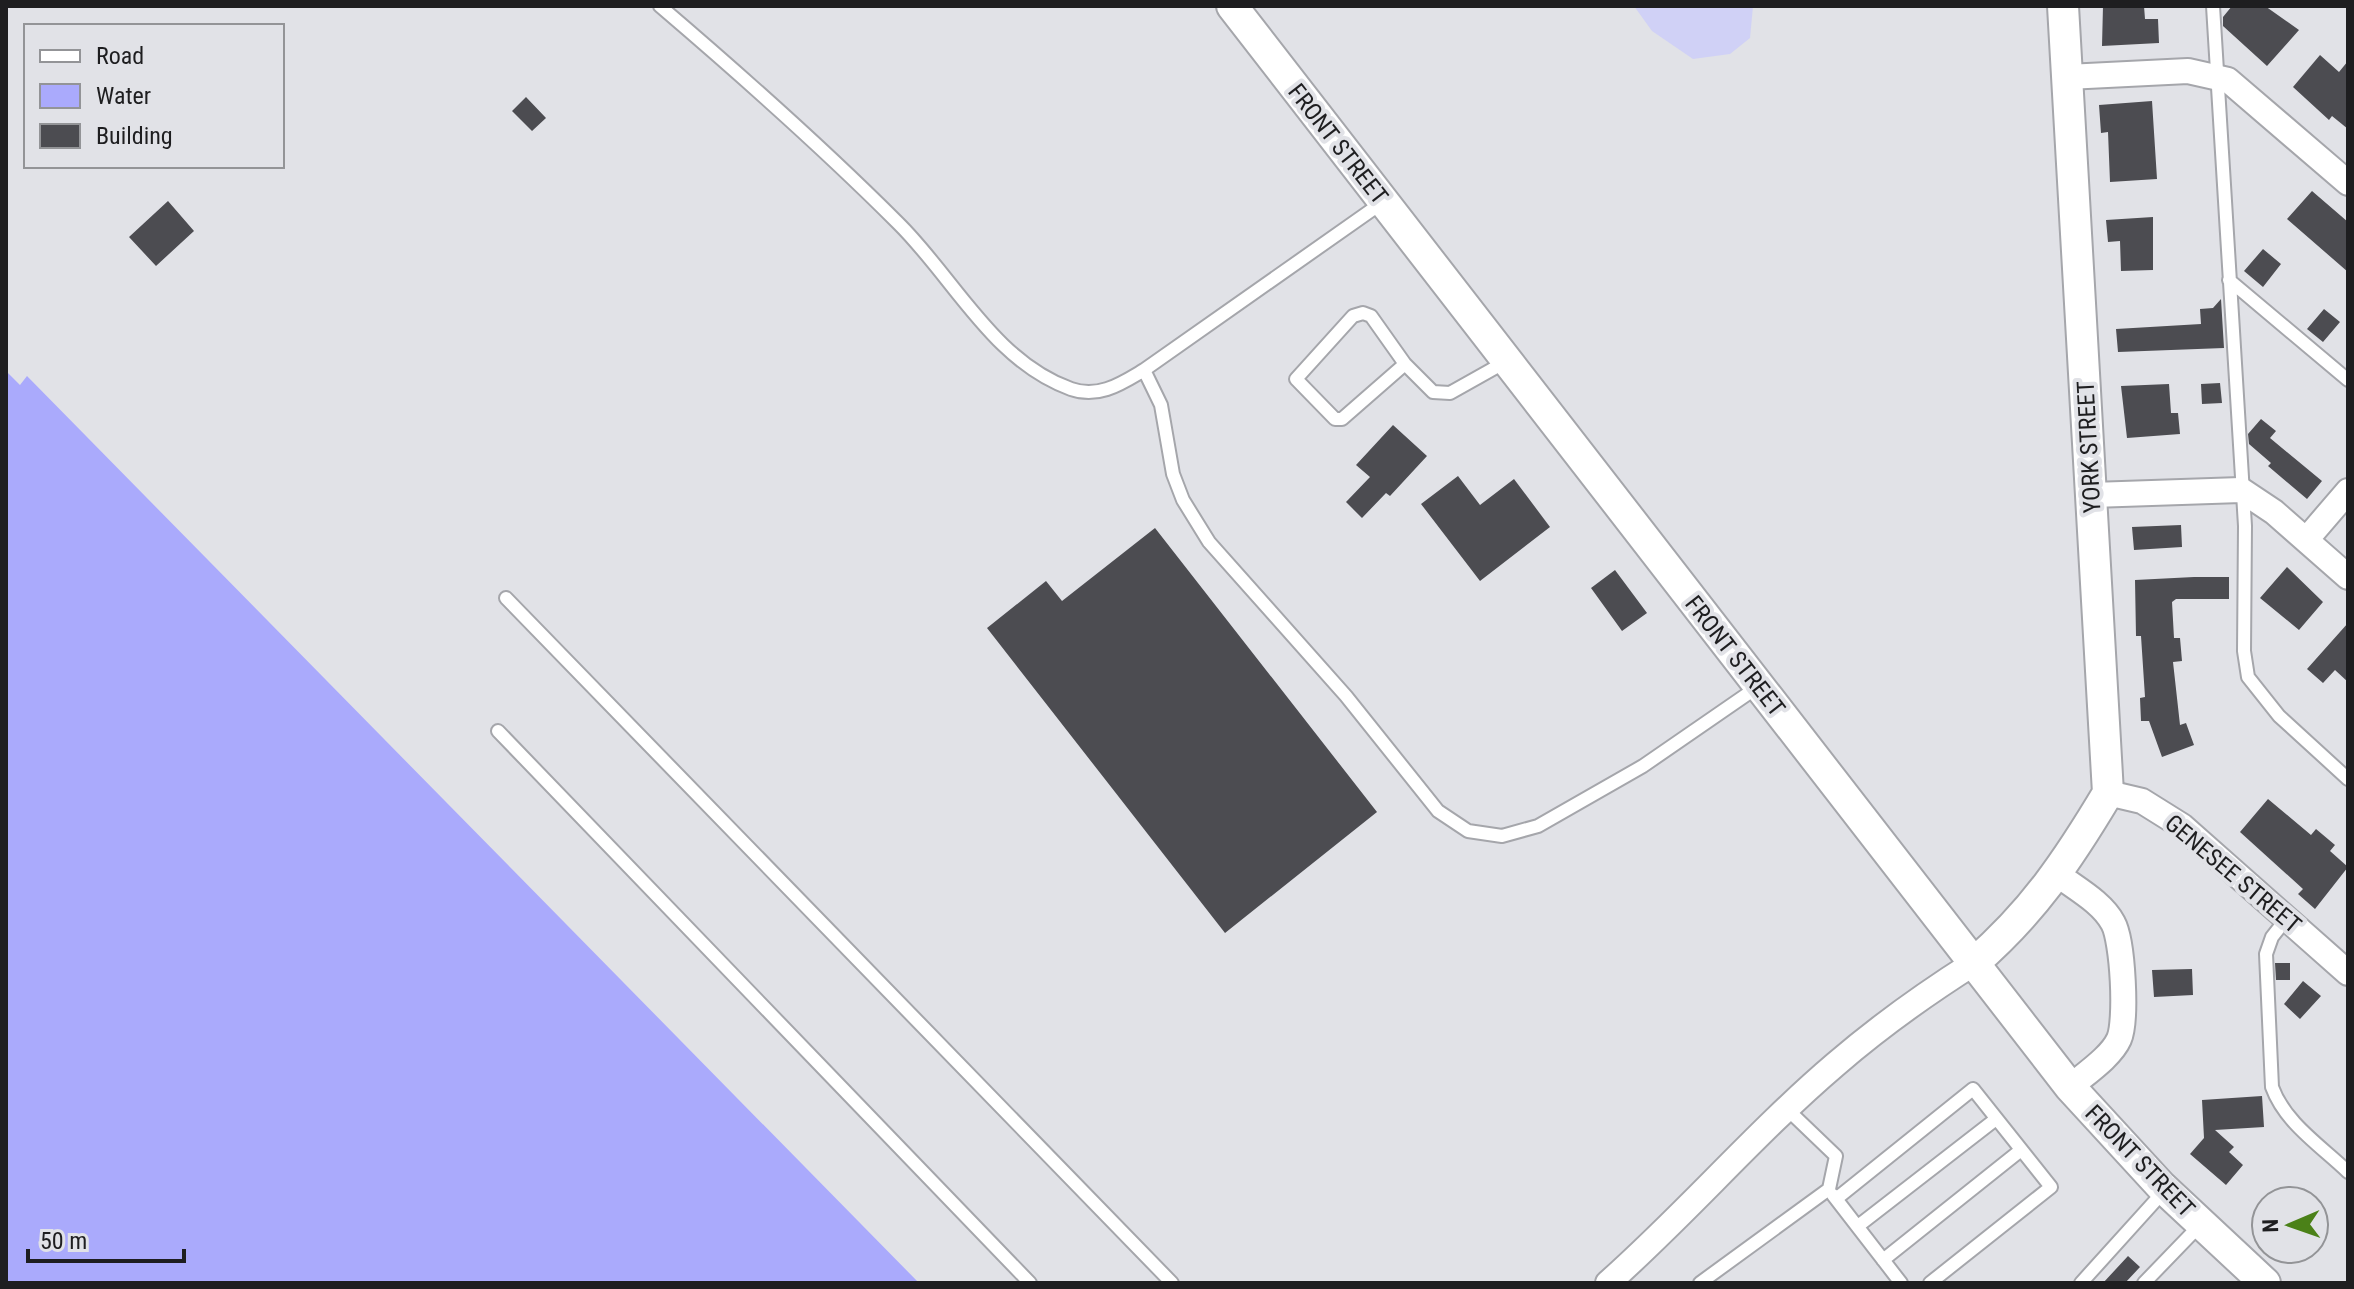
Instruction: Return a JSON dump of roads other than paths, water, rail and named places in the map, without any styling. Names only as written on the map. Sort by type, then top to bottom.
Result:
[{"type":"street","name":"FRONT STREET","points":[[1232,6],[2070,1087],[2165,1190],[2265,1283]]},
{"type":"street","name":"YORK STREET","points":[[2063,6],[2108,793]]},
{"type":"street","points":[[2067,77],[2188,71],[2217,77],[2251,97],[2348,183]]},
{"type":"street","points":[[2092,495],[2241,490],[2258,499],[2348,577]]},
{"type":"street","points":[[2306,540],[2348,491]]},
{"type":"street","points":[[1608,1283],[1675,1224],[1834,1065],[1911,1003],[1974,963],[2013,929],[2057,874],[2108,793]]},
{"type":"street","name":"GENESEE STREET","points":[[2108,793],[2142,801],[2182,826],[2348,973]]},
{"type":"street","points":[[2057,874],[2100,906],[2114,923],[2119,943],[2123,1025],[2118,1042],[2070,1087]]},
{"type":"lane","points":[[660,6],[786,113],[902,227],[981,323],[1040,375],[1075,391],[1109,390],[1144,370],[1383,202]]},
{"type":"lane","points":[[2213,6],[2245,526],[2244,651],[2248,677],[2279,716],[2348,779]]},
{"type":"lane","points":[[2229,280],[2348,380]]},
{"type":"lane","points":[[1405,364],[1342,419],[1335,419],[1296,379],[1353,316],[1363,313],[1371,316],[1405,364],[1433,392],[1450,393],[1507,361]]},
{"type":"lane","points":[[1144,370],[1161,405],[1178,487],[1209,542],[1346,696],[1438,811],[1468,831],[1502,836],[1538,826],[1643,766],[1759,686]]},
{"type":"lane","points":[[506,598],[1172,1283]]},
{"type":"lane","points":[[498,731],[1030,1283]]},
{"type":"lane","points":[[2287,918],[2272,937],[2266,954],[2272,1087],[2278,1104],[2293,1121],[2348,1172]]},
{"type":"lane","points":[[1700,1283],[1832,1194],[1973,1089],[2051,1187],[1930,1283]]},
{"type":"lane","points":[[1788,1110],[1836,1156],[1832,1194],[1901,1283]]},
{"type":"lane","points":[[1858,1226],[1996,1119]]},
{"type":"lane","points":[[1883,1260],[2021,1150]]},
{"type":"lane","points":[[2081,1283],[2165,1190]]},
{"type":"lane","points":[[2144,1283],[2201,1224]]},
{"type":"water","points":[[6,371],[20,385],[27,376],[919,1283],[6,1283]]}]
